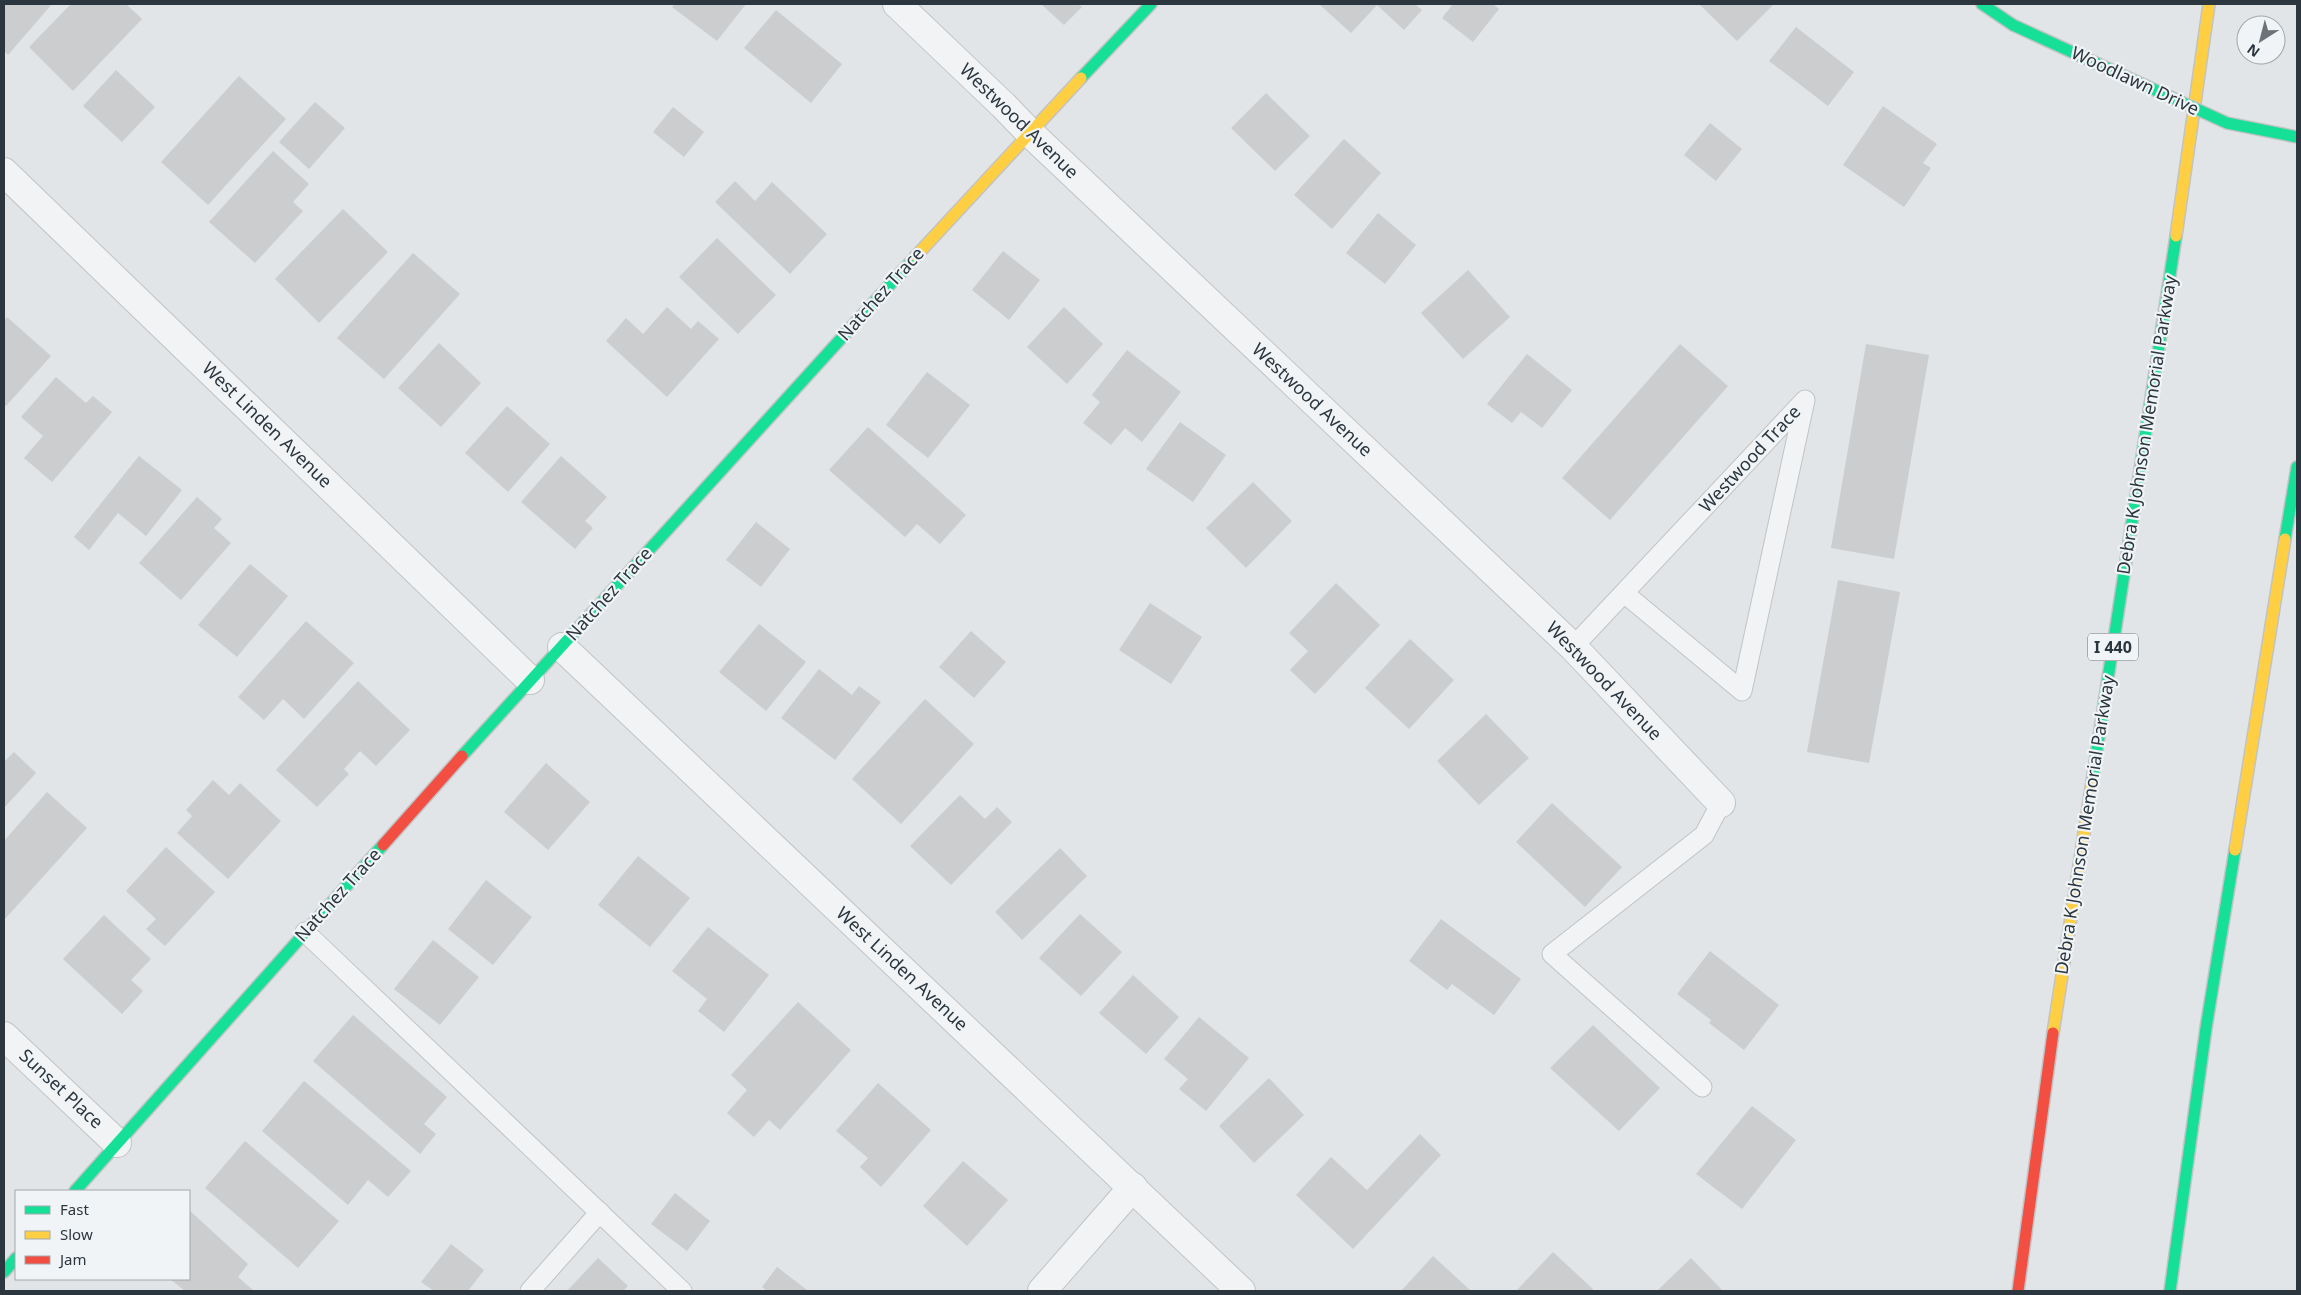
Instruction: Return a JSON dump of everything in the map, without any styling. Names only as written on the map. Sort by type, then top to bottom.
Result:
[{"type":"main road","name":"Natchez Trace","points":[[76,1190],[530,680],[1029,132],[1152,4]]},
{"type":"main road","name":"Woodlawn Drive","points":[[1982,4],[2013,25],[2227,123],[2297,137]]},
{"type":"main road","name":"Debra K Johnson Memorial Parkway","points":[[2018,1291],[2056,1010],[2150,411],[2209,4]]},
{"type":"main road","points":[[2170,1291],[2206,1028],[2297,467]]},
{"type":"main road","points":[[4,1272],[15,1259]]},
{"type":"street","name":"Westwood Avenue","points":[[897,4],[1029,132],[1573,647],[1721,803]]},
{"type":"street","name":"West Linden Avenue","points":[[4,172],[530,680]]},
{"type":"street","name":"West Linden Avenue","points":[[562,647],[1241,1291]]},
{"type":"street","name":"Sunset Place","points":[[4,1036],[117,1143]]},
{"type":"street","points":[[1042,1291],[1133,1187]]},
{"type":"lane","name":"Westwood Trace","points":[[1573,647],[1805,400],[1742,691],[1624,593]]},
{"type":"lane","points":[[1702,1087],[1552,954],[1704,835],[1721,803]]},
{"type":"lane","points":[[305,932],[682,1291]]},
{"type":"lane","points":[[530,1291],[600,1212]]},
{"type":"building","points":[[4,4],[52,4],[8,55],[4,51]]},
{"type":"building","points":[[71,4],[126,4],[142,19],[73,91],[29,47]]},
{"type":"building","points":[[675,4],[746,4],[717,41],[672,7]]},
{"type":"building","points":[[1041,4],[1078,4],[1082,7],[1064,25]]},
{"type":"building","points":[[1319,4],[1415,4],[1422,10],[1404,30],[1377,5],[1351,33]]},
{"type":"building","points":[[1453,4],[1493,4],[1499,9],[1473,42],[1442,18]]},
{"type":"building","points":[[1699,4],[1774,4],[1737,41]]},
{"type":"building","points":[[776,10],[842,64],[811,103],[744,48]]},
{"type":"building","points":[[1796,27],[1854,72],[1828,106],[1769,61]]},
{"type":"building","points":[[116,70],[155,107],[122,142],[83,106]]},
{"type":"building","points":[[239,76],[286,119],[208,205],[161,162]]},
{"type":"building","points":[[1266,93],[1310,136],[1275,171],[1231,128]]},
{"type":"building","points":[[315,102],[345,128],[309,169],[279,142]]},
{"type":"building","points":[[1883,106],[1937,144],[1923,163],[1931,168],[1904,207],[1843,165]]},
{"type":"building","points":[[673,107],[704,132],[684,157],[653,132]]},
{"type":"building","points":[[1710,123],[1742,149],[1716,181],[1684,155]]},
{"type":"building","points":[[1344,139],[1381,173],[1332,229],[1294,195]]},
{"type":"building","points":[[273,151],[309,184],[293,202],[303,211],[255,263],[209,222]]},
{"type":"building","points":[[735,181],[755,201],[772,182],[827,234],[790,274],[715,202]]},
{"type":"building","points":[[343,209],[388,252],[319,323],[275,279]]},
{"type":"building","points":[[1378,213],[1416,245],[1385,284],[1346,253]]},
{"type":"building","points":[[717,238],[776,295],[738,334],[679,277]]},
{"type":"building","points":[[1003,251],[1040,280],[1009,320],[972,290]]},
{"type":"building","points":[[413,253],[460,294],[384,379],[337,338]]},
{"type":"building","points":[[1468,270],[1510,317],[1463,359],[1421,313]]},
{"type":"building","points":[[667,307],[691,329],[698,321],[719,339],[667,397],[606,341],[626,318],[643,334]]},
{"type":"building","points":[[1064,307],[1103,344],[1067,384],[1027,347]]},
{"type":"building","points":[[7,317],[51,356],[6,406],[4,404],[4,321]]},
{"type":"building","points":[[439,343],[481,383],[441,427],[398,388]]},
{"type":"building","points":[[1680,344],[1728,386],[1610,520],[1562,478]]},
{"type":"building","points":[[1866,344],[1929,355],[1894,559],[1831,548]]},
{"type":"building","points":[[1127,350],[1181,392],[1142,442],[1125,428],[1111,445],[1083,423],[1100,402],[1092,395]]},
{"type":"building","points":[[1527,354],[1572,390],[1542,428],[1521,412],[1512,423],[1487,404]]},
{"type":"building","points":[[927,372],[970,405],[928,458],[886,425]]},
{"type":"building","points":[[56,377],[86,403],[93,396],[112,412],[52,482],[24,458],[43,436],[21,417]]},
{"type":"building","points":[[507,406],[550,444],[508,492],[465,453]]},
{"type":"building","points":[[1180,422],[1226,455],[1193,502],[1146,469]]},
{"type":"building","points":[[868,427],[966,515],[940,544],[917,524],[905,537],[829,470]]},
{"type":"building","points":[[139,456],[182,490],[146,536],[118,513],[89,550],[74,537]]},
{"type":"building","points":[[561,456],[607,497],[585,521],[593,528],[575,549],[521,502]]},
{"type":"building","points":[[1253,482],[1292,521],[1246,568],[1206,528]]},
{"type":"building","points":[[197,497],[222,519],[214,528],[231,543],[181,600],[139,563]]},
{"type":"building","points":[[756,522],[790,549],[761,587],[726,560]]},
{"type":"building","points":[[250,564],[288,596],[237,657],[198,625]]},
{"type":"building","points":[[1838,580],[1900,592],[1869,763],[1807,752]]},
{"type":"building","points":[[1336,583],[1380,625],[1315,694],[1290,670],[1308,651],[1289,633]]},
{"type":"building","points":[[1150,603],[1202,637],[1171,684],[1119,650]]},
{"type":"building","points":[[306,621],[354,663],[304,719],[283,699],[264,720],[238,697]]},
{"type":"building","points":[[759,624],[806,662],[766,711],[719,672]]},
{"type":"building","points":[[971,631],[1006,662],[974,698],[939,667]]},
{"type":"building","points":[[1410,639],[1454,680],[1409,729],[1365,688]]},
{"type":"building","points":[[819,669],[852,695],[859,686],[881,702],[835,760],[781,718]]},
{"type":"building","points":[[358,681],[410,730],[376,766],[360,751],[344,769],[349,774],[317,807],[276,770]]},
{"type":"building","points":[[925,699],[974,744],[901,824],[852,779]]},
{"type":"building","points":[[1486,714],[1529,758],[1479,805],[1437,761]]},
{"type":"building","points":[[14,752],[36,773],[4,808],[4,762]]},
{"type":"building","points":[[546,763],[590,802],[548,850],[504,812]]},
{"type":"building","points":[[213,780],[229,795],[240,783],[281,821],[228,879],[177,833],[192,816],[186,810]]},
{"type":"building","points":[[47,792],[87,828],[5,919],[4,841]]},
{"type":"building","points":[[960,795],[985,819],[997,807],[1012,822],[951,885],[910,846]]},
{"type":"building","points":[[1552,803],[1622,867],[1585,907],[1516,842]]},
{"type":"building","points":[[166,847],[215,892],[165,946],[146,929],[156,919],[126,891]]},
{"type":"building","points":[[1060,848],[1087,876],[1022,940],[995,912]]},
{"type":"building","points":[[638,856],[690,898],[650,947],[598,905]]},
{"type":"building","points":[[486,880],[532,917],[493,965],[448,929]]},
{"type":"building","points":[[1080,914],[1122,952],[1081,996],[1039,958]]},
{"type":"building","points":[[104,915],[151,959],[131,980],[143,991],[122,1014],[63,959]]},
{"type":"building","points":[[1441,919],[1521,979],[1494,1015],[1452,984],[1447,990],[1409,961]]},
{"type":"building","points":[[708,927],[769,975],[724,1032],[698,1011],[707,999],[672,971]]},
{"type":"building","points":[[433,940],[479,977],[440,1025],[394,989]]},
{"type":"building","points":[[1710,951],[1779,1005],[1744,1050],[1709,1023],[1711,1020],[1677,994]]},
{"type":"building","points":[[1133,975],[1179,1017],[1146,1054],[1099,1013]]},
{"type":"building","points":[[798,1002],[851,1050],[780,1130],[769,1120],[754,1137],[727,1113],[747,1090],[731,1075]]},
{"type":"building","points":[[353,1015],[447,1097],[424,1124],[436,1134],[420,1154],[313,1061]]},
{"type":"building","points":[[1199,1017],[1249,1058],[1206,1111],[1179,1089],[1188,1079],[1164,1059]]},
{"type":"building","points":[[1593,1025],[1660,1088],[1619,1131],[1550,1068]]},
{"type":"building","points":[[1269,1078],[1304,1115],[1254,1163],[1219,1126]]},
{"type":"building","points":[[304,1081],[411,1171],[388,1197],[368,1180],[348,1205],[262,1131]]},
{"type":"building","points":[[878,1083],[931,1130],[881,1187],[860,1167],[868,1158],[836,1131]]},
{"type":"building","points":[[1752,1106],[1796,1140],[1742,1209],[1696,1174]]},
{"type":"building","points":[[1420,1134],[1441,1155],[1353,1249],[1296,1195],[1331,1157],[1367,1190]]},
{"type":"building","points":[[245,1141],[339,1221],[298,1268],[205,1188]]},
{"type":"building","points":[[963,1161],[1008,1200],[967,1246],[923,1206]]},
{"type":"building","points":[[675,1193],[710,1221],[687,1251],[651,1224]]},
{"type":"building","points":[[190,1211],[248,1264],[238,1277],[254,1291],[185,1291],[171,1280],[190,1280]]},
{"type":"building","points":[[451,1244],[484,1270],[468,1291],[434,1291],[421,1282]]},
{"type":"building","points":[[1553,1252],[1593,1289],[1591,1291],[1516,1291]]},
{"type":"building","points":[[1433,1256],[1471,1291],[1401,1291]]},
{"type":"building","points":[[598,1258],[628,1286],[623,1291],[567,1291]]},
{"type":"building","points":[[1691,1258],[1723,1291],[1657,1291]]},
{"type":"building","points":[[777,1267],[807,1290],[767,1291],[762,1287]]},
{"type":"traffic: fast","points":[[1081,78],[1151,4]]},
{"type":"traffic: fast","points":[[1982,4],[2013,25]]},
{"type":"traffic: fast","points":[[2013,25],[2227,123],[2297,137]]},
{"type":"traffic: fast","points":[[2092,782],[2176,236]]},
{"type":"traffic: fast","points":[[462,756],[916,256]]},
{"type":"traffic: fast","points":[[2285,539],[2297,467]]},
{"type":"traffic: fast","points":[[76,1190],[383,845]]},
{"type":"traffic: fast","points":[[2170,1291],[2206,1028],[2235,850]]},
{"type":"traffic: fast","points":[[4,1272],[15,1259]]},
{"type":"traffic: slow","points":[[2176,236],[2209,4]]},
{"type":"traffic: slow","points":[[916,256],[1081,78]]},
{"type":"traffic: slow","points":[[2235,850],[2285,539]]},
{"type":"traffic: slow","points":[[2053,1033],[2092,782]]},
{"type":"traffic: jam","points":[[383,845],[462,756]]},
{"type":"traffic: jam","points":[[2018,1291],[2053,1033]]}]
